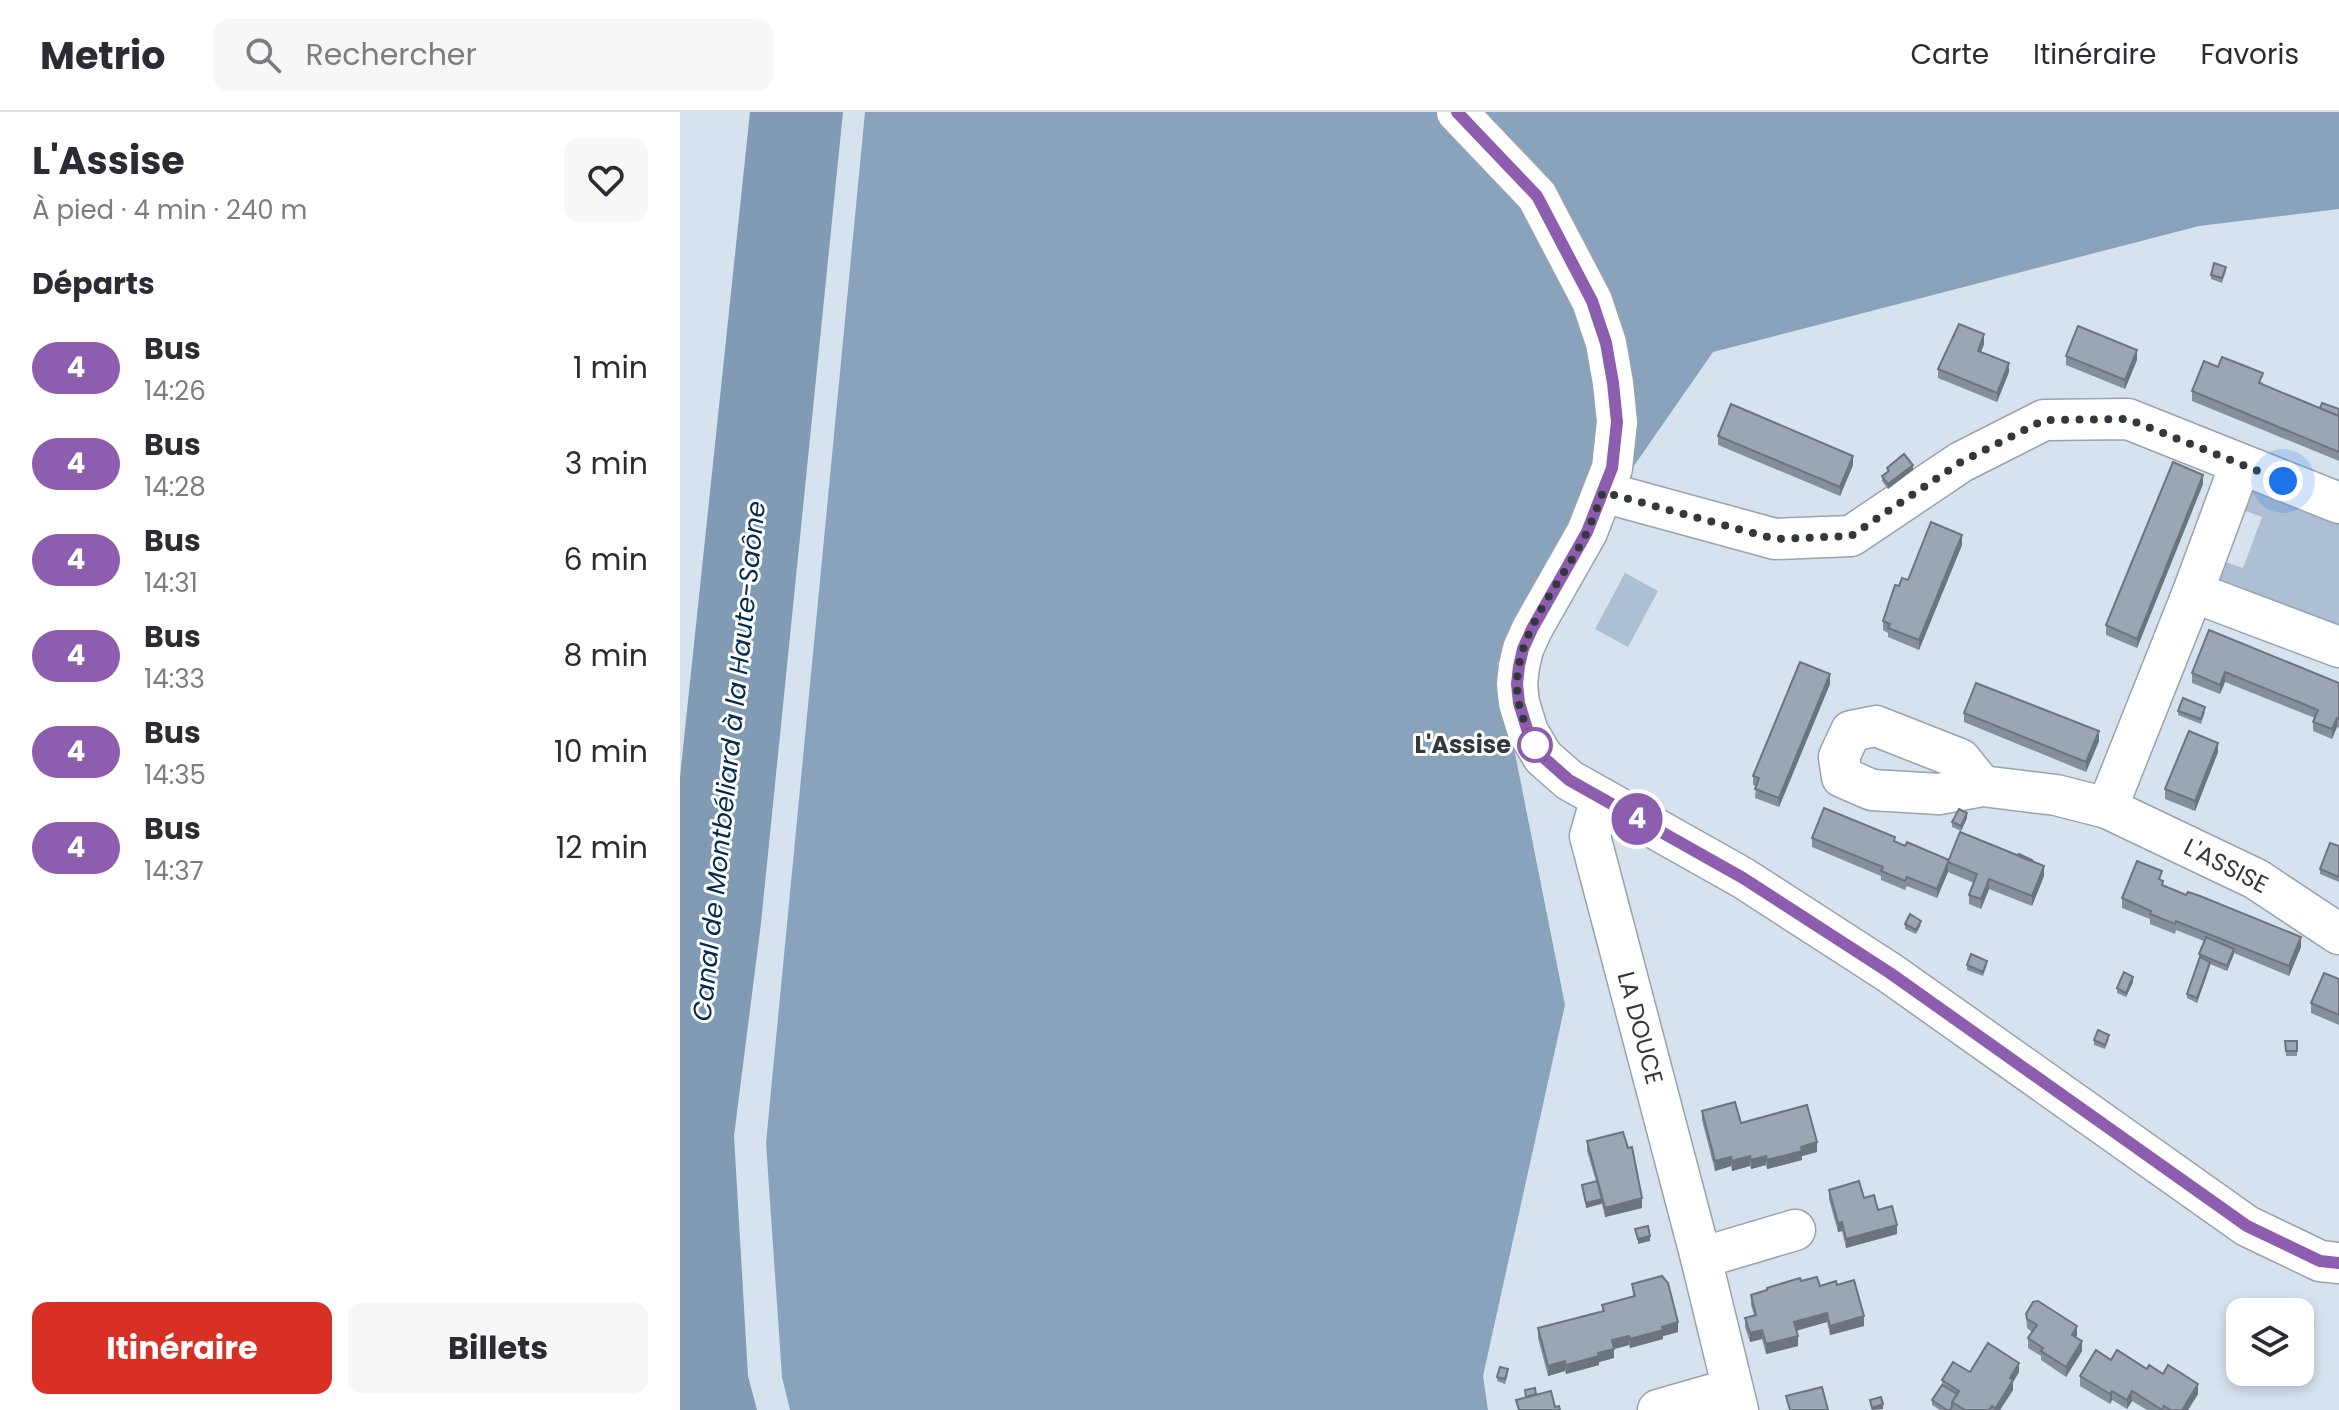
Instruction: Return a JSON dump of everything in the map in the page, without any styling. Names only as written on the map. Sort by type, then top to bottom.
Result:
[{"type":"street","points":[[1457,112],[1537,196],[1592,301],[1606,343],[1617,422],[1612,468],[1587,532],[1523,649],[1517,684],[1528,732],[1543,757],[1569,780],[1743,878],[1890,973],[2247,1226],[2320,1261],[2339,1263]]},
{"type":"street","points":[[1603,492],[1775,539],[1851,536],[1961,462],[2044,420],[2128,419],[2339,503]]},
{"type":"street","points":[[2107,808],[2240,465]]},
{"type":"street","points":[[2193,592],[2339,647]]},
{"type":"street","name":"L'ASSISE","points":[[1982,786],[2056,795],[2107,808],[2256,879],[2339,934]]},
{"type":"street","name":"LA DOUCE","points":[[1601,798],[1590,836],[1701,1258],[1734,1400],[1658,1410]]},
{"type":"street","points":[[1701,1258],[1795,1230]]},
{"type":"shaded area","points":[[865,112],[2339,112],[2339,209],[2199,226],[1713,352],[1497,663],[1565,1005],[1483,1376],[1488,1410],[790,1410],[782,1377],[766,1143]]},
{"type":"shaded area","points":[[2251,482],[2339,515],[2339,636],[2206,585],[2217,559],[2243,568],[2262,517],[2238,508]]},
{"type":"shaded area","points":[[1625,573],[1658,591],[1628,647],[1595,629]]},
{"type":"water","name":"Canal de Montbéliard à la Haute-Saône","points":[[750,112],[843,112],[761,923],[734,1136],[748,1376],[757,1410],[680,1410],[680,777]]},
{"type":"building","points":[[2214,263],[2226,267],[2222,278],[2211,275]]},
{"type":"building","points":[[1959,324],[1984,334],[1978,351],[2009,363],[1997,393],[1938,369]]},
{"type":"building","points":[[2078,326],[2137,350],[2125,380],[2066,356]]},
{"type":"building","points":[[2222,357],[2263,373],[2259,383],[2339,416],[2339,452],[2192,391],[2204,361],[2218,367]]},
{"type":"building","points":[[2322,403],[2339,409],[2339,416],[2320,408]]},
{"type":"building","points":[[1731,404],[1853,456],[1840,487],[1718,436]]},
{"type":"building","points":[[1904,454],[1913,465],[1888,484],[1882,476]]},
{"type":"building","points":[[2173,462],[2203,475],[2137,639],[2106,625]]},
{"type":"building","points":[[1931,522],[1962,535],[1919,640],[1888,628],[1890,624],[1883,621],[1895,585],[1899,586],[1902,578],[1908,580]]},
{"type":"building","points":[[2209,630],[2339,683],[2339,719],[2332,729],[2313,722],[2318,710],[2225,672],[2220,685],[2192,673]]},
{"type":"building","points":[[1800,662],[1830,674],[1779,798],[1755,789],[1759,778],[1753,776]]},
{"type":"building","points":[[1976,683],[2099,731],[2086,762],[1964,713]]},
{"type":"building","points":[[2183,698],[2205,707],[2201,719],[2178,711]]},
{"type":"building","points":[[2189,731],[2218,743],[2195,801],[2165,789]]},
{"type":"building","points":[[1824,808],[1895,837],[1894,841],[1905,846],[1907,842],[1949,860],[1937,889],[1907,877],[1905,881],[1881,871],[1883,867],[1812,838]]},
{"type":"building","points":[[1959,809],[1967,813],[1961,826],[1952,822]]},
{"type":"building","points":[[1960,832],[2044,866],[2032,896],[1989,879],[1981,899],[1969,895],[1977,874],[1948,862]]},
{"type":"building","points":[[2330,843],[2339,846],[2339,877],[2320,869]]},
{"type":"building","points":[[2137,861],[2162,871],[2159,879],[2163,881],[2162,885],[2186,895],[2188,892],[2200,896],[2301,937],[2289,966],[2176,921],[2175,924],[2150,914],[2151,911],[2122,898]]},
{"type":"building","points":[[1910,914],[1921,921],[1916,930],[1905,924]]},
{"type":"building","points":[[2206,937],[2234,949],[2227,966],[2199,954]]},
{"type":"building","points":[[1971,954],[1987,961],[1983,972],[1967,965]]},
{"type":"building","points":[[2200,957],[2210,962],[2197,998],[2187,994]]},
{"type":"building","points":[[2124,972],[2133,977],[2126,993],[2117,988]]},
{"type":"building","points":[[2324,973],[2339,979],[2339,1015],[2311,1003]]},
{"type":"building","points":[[2098,1030],[2109,1035],[2105,1045],[2094,1040]]},
{"type":"building","points":[[2285,1041],[2297,1041],[2297,1051],[2286,1051]]},
{"type":"building","points":[[1735,1102],[1741,1123],[1807,1105],[1817,1142],[1801,1147],[1802,1151],[1767,1160],[1766,1156],[1751,1160],[1750,1156],[1732,1161],[1731,1157],[1715,1161],[1702,1111]]},
{"type":"building","points":[[1623,1132],[1628,1148],[1632,1147],[1642,1198],[1605,1208],[1587,1141]]},
{"type":"building","points":[[1597,1181],[1602,1199],[1586,1203],[1582,1185]]},
{"type":"building","points":[[1859,1181],[1864,1198],[1874,1195],[1878,1210],[1892,1206],[1897,1225],[1846,1239],[1829,1190]]},
{"type":"building","points":[[1648,1226],[1650,1236],[1638,1239],[1635,1229]]},
{"type":"building","points":[[1662,1276],[1668,1283],[1678,1322],[1662,1327],[1663,1330],[1630,1339],[1629,1336],[1612,1340],[1614,1349],[1598,1353],[1599,1356],[1566,1365],[1565,1361],[1548,1366],[1538,1328],[1604,1311],[1602,1305],[1635,1296],[1632,1284]]},
{"type":"building","points":[[1817,1277],[1820,1286],[1854,1280],[1864,1316],[1830,1326],[1827,1313],[1794,1322],[1798,1336],[1766,1344],[1762,1330],[1750,1333],[1745,1318],[1756,1315],[1751,1295],[1800,1278],[1801,1281]]},
{"type":"building","points":[[2038,1301],[2077,1326],[2072,1335],[2082,1341],[2066,1367],[2041,1351],[2043,1348],[2028,1338],[2037,1325],[2027,1319],[2026,1314],[2033,1302]]},
{"type":"building","points":[[1988,1343],[2019,1363],[2010,1378],[2013,1380],[1995,1409],[1992,1406],[1989,1410],[1965,1410],[1952,1402],[1959,1391],[1942,1380],[1953,1362],[1970,1372]]},
{"type":"building","points":[[2096,1350],[2111,1360],[2117,1350],[2147,1369],[2149,1365],[2163,1374],[2168,1365],[2198,1384],[2182,1410],[2164,1406],[2162,1410],[2132,1391],[2127,1400],[2080,1376]]},
{"type":"building","points":[[1500,1367],[1508,1369],[1505,1379],[1497,1377]]},
{"type":"building","points":[[1942,1385],[1957,1394],[1950,1410],[1932,1400]]},
{"type":"building","points":[[1822,1387],[1828,1410],[1790,1410],[1786,1396]]},
{"type":"building","points":[[1535,1388],[1536,1394],[1526,1397],[1525,1390]]},
{"type":"building","points":[[1551,1391],[1555,1407],[1559,1406],[1560,1410],[1519,1410],[1516,1400]]},
{"type":"building","points":[[1881,1397],[1883,1404],[1872,1408],[1870,1400]]},
{"type":"bus line","name":"4","points":[[1457,112],[1537,196],[1592,301],[1606,343],[1613,383],[1617,422],[1612,468],[1587,532],[1532,629],[1519,666],[1519,703],[1528,732],[1543,757],[1569,780],[1743,878],[1890,973],[2247,1226],[2320,1261],[2339,1263]]},
{"type":"place","name":"L'Assise","points":[[1535,745]]},
{"type":"route","points":[[1535,745],[1543,757],[1528,732],[1519,703],[1517,684],[1523,649],[1587,532],[1603,492],[1775,539],[1851,536],[1961,462],[2044,420],[2128,419],[2283,481]]}]
